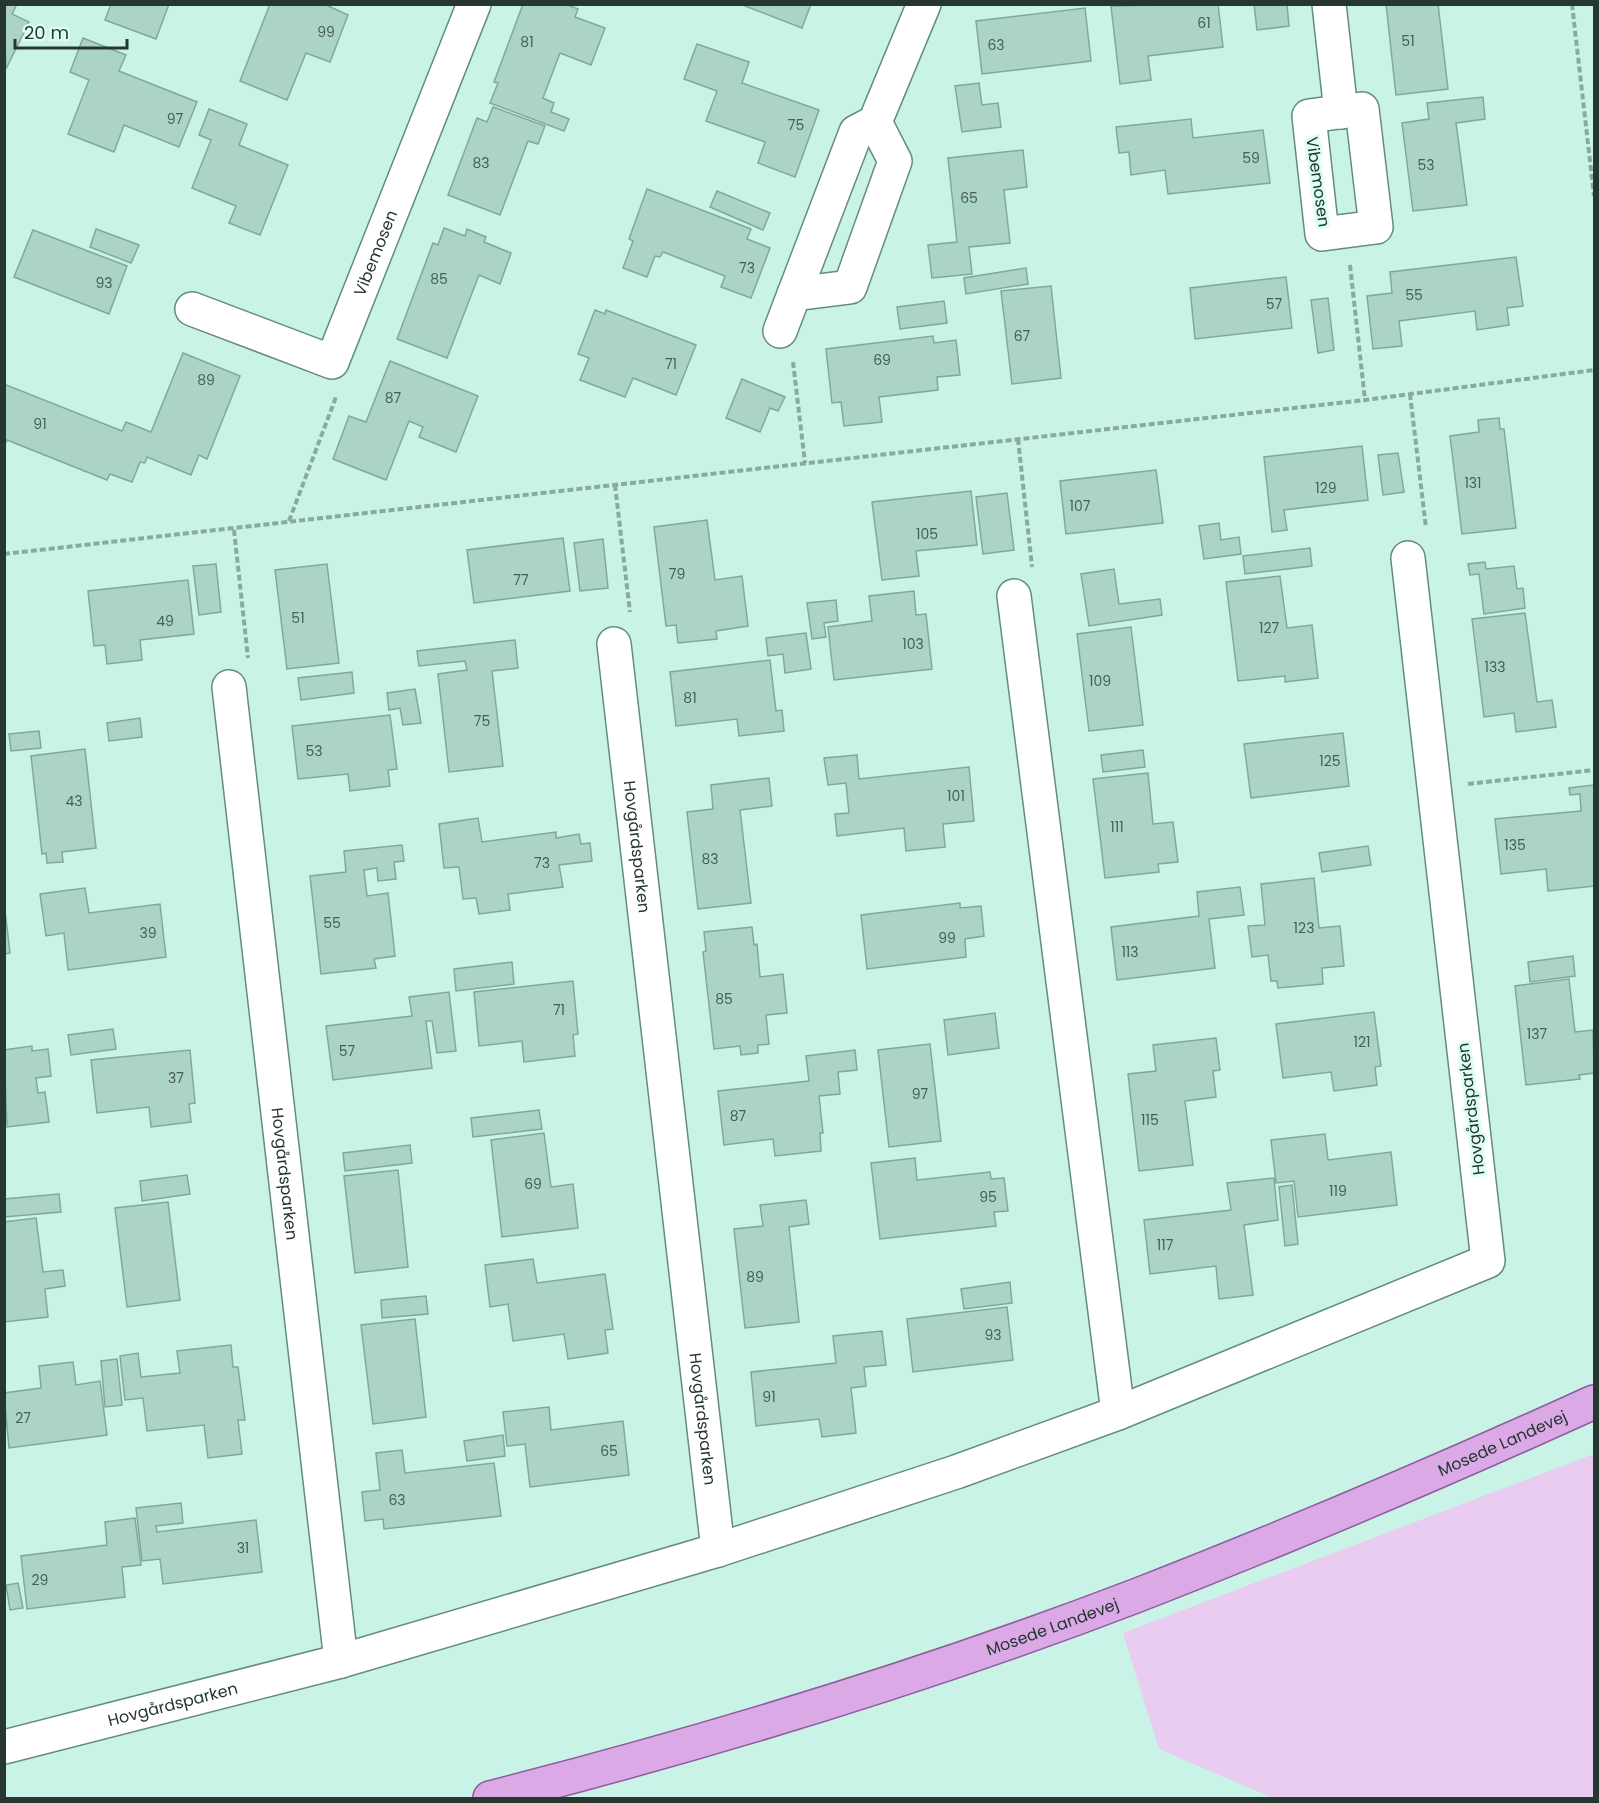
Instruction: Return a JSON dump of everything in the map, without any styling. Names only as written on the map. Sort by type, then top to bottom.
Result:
[{"type":"main road","name":"Mosede Landevej","points":[[490,1798],[611,1767],[875,1687],[1136,1596],[1392,1494],[1594,1402]]},
{"type":"street","name":"Vibemosen","points":[[332,362],[474,4]]},
{"type":"street","points":[[780,331],[856,132],[876,122],[924,4]]},
{"type":"street","points":[[1329,4],[1341,112]]},
{"type":"street","name":"Vibemosen","points":[[1362,109],[1376,228],[1323,234],[1309,116],[1341,112],[1362,109]]},
{"type":"street","points":[[794,294],[850,287],[895,161],[876,122]]},
{"type":"street","points":[[192,309],[332,362]]},
{"type":"street","name":"Hovgårdsparken","points":[[4,1747],[340,1661],[718,1550],[956,1472],[1118,1413],[1488,1261],[1408,558]]},
{"type":"street","points":[[1014,596],[1118,1413]]},
{"type":"street","name":"Hovgårdsparken","points":[[614,645],[718,1550]]},
{"type":"street","name":"Hovgårdsparken","points":[[229,687],[340,1661]]},
{"type":"path","points":[[1572,4],[1594,196]]},
{"type":"path","points":[[1347,231],[1365,400]]},
{"type":"path","points":[[780,331],[791,346],[805,463]]},
{"type":"path","points":[[289,521],[339,387],[332,362]]},
{"type":"path","points":[[4,554],[234,530],[289,521],[1365,400],[1594,370]]},
{"type":"path","points":[[1408,558],[1427,535],[1410,394]]},
{"type":"path","points":[[1014,596],[1033,576],[1018,439]]},
{"type":"path","points":[[614,645],[632,628],[615,485]]},
{"type":"path","points":[[229,687],[249,671],[234,530]]},
{"type":"path","points":[[1434,788],[1594,770]]},
{"type":"shaded area","points":[[1594,1454],[1594,1798],[1273,1798],[1159,1749],[1123,1633]]},
{"type":"building","points":[[4,4],[17,4],[12,14],[29,22],[6,69]]},
{"type":"building","points":[[111,4],[169,4],[156,39],[105,20]]},
{"type":"building","points":[[270,4],[324,4],[348,15],[330,62],[306,53],[287,100],[240,81]]},
{"type":"building","points":[[523,4],[565,4],[578,9],[575,17],[605,28],[591,65],[560,53],[543,98],[554,103],[551,112],[569,119],[564,131],[490,103],[498,83],[494,82]]},
{"type":"building","points":[[740,4],[811,4],[802,28]]},
{"type":"building","points":[[1218,4],[1223,47],[1148,56],[1151,80],[1120,84],[1111,6]]},
{"type":"building","points":[[1254,4],[1287,4],[1289,26],[1257,30]]},
{"type":"building","points":[[1386,4],[1438,4],[1448,89],[1396,95]]},
{"type":"building","points":[[1085,8],[1091,61],[982,74],[976,21]]},
{"type":"building","points":[[83,38],[126,55],[119,71],[197,102],[179,147],[124,125],[114,152],[68,134],[89,80],[70,72]]},
{"type":"building","points":[[697,44],[749,62],[742,83],[819,110],[795,177],[758,163],[765,142],[706,121],[717,91],[684,79]]},
{"type":"building","points":[[979,83],[982,105],[998,103],[1001,127],[962,132],[955,86]]},
{"type":"building","points":[[1483,97],[1485,119],[1456,123],[1467,205],[1413,211],[1402,123],[1429,119],[1427,103]]},
{"type":"building","points":[[493,107],[545,126],[538,144],[528,141],[500,215],[448,195],[477,118],[487,122]]},
{"type":"building","points":[[209,109],[247,124],[239,145],[288,165],[260,235],[229,223],[236,206],[192,188],[211,140],[199,135]]},
{"type":"building","points":[[1191,119],[1193,138],[1263,130],[1270,183],[1168,194],[1165,170],[1131,175],[1129,152],[1119,153],[1116,127]]},
{"type":"building","points":[[1023,150],[1027,187],[1004,190],[1010,243],[969,247],[972,274],[932,278],[928,245],[957,242],[948,158]]},
{"type":"building","points":[[647,189],[751,229],[747,239],[770,248],[751,298],[721,287],[725,276],[663,252],[660,257],[655,256],[647,277],[623,268],[633,241],[629,239]]},
{"type":"building","points":[[717,191],[770,213],[763,230],[710,207]]},
{"type":"building","points":[[444,228],[465,236],[467,229],[486,237],[484,242],[511,253],[500,284],[479,275],[447,358],[397,339],[433,243],[438,245]]},
{"type":"building","points":[[96,229],[139,245],[131,263],[90,247]]},
{"type":"building","points":[[33,230],[127,266],[109,314],[14,277]]},
{"type":"building","points":[[1516,257],[1523,306],[1507,308],[1509,325],[1477,330],[1475,311],[1399,321],[1402,346],[1373,349],[1367,296],[1392,293],[1390,272]]},
{"type":"building","points":[[1026,268],[1028,284],[966,294],[964,278]]},
{"type":"building","points":[[1286,277],[1292,328],[1195,339],[1190,288]]},
{"type":"building","points":[[1051,286],[1061,378],[1012,384],[1001,291]]},
{"type":"building","points":[[1328,298],[1334,350],[1318,353],[1311,300]]},
{"type":"building","points":[[944,301],[947,323],[900,329],[897,307]]},
{"type":"building","points":[[595,310],[605,314],[606,310],[696,345],[676,395],[633,378],[625,397],[580,380],[589,358],[578,354]]},
{"type":"building","points":[[933,336],[934,343],[956,340],[960,375],[937,377],[938,390],[879,397],[882,422],[844,426],[841,402],[832,403],[826,349]]},
{"type":"building","points":[[183,353],[240,376],[207,459],[199,455],[191,475],[147,457],[145,463],[140,462],[132,482],[110,474],[107,480],[7,440],[4,447],[4,384],[122,431],[126,422],[151,432]]},
{"type":"building","points":[[390,361],[478,396],[456,452],[419,437],[423,427],[409,421],[386,480],[333,459],[349,416],[366,422]]},
{"type":"building","points":[[742,379],[785,397],[778,411],[770,408],[760,432],[726,418]]},
{"type":"building","points":[[1499,418],[1500,429],[1504,429],[1516,528],[1462,534],[1450,436],[1479,432],[1478,420]]},
{"type":"building","points":[[1362,446],[1368,500],[1284,510],[1287,530],[1272,532],[1264,457]]},
{"type":"building","points":[[1398,453],[1404,492],[1383,495],[1378,455]]},
{"type":"building","points":[[1156,470],[1163,523],[1066,534],[1060,481]]},
{"type":"building","points":[[971,491],[977,545],[916,551],[919,576],[882,580],[872,502]]},
{"type":"building","points":[[1007,493],[1014,550],[983,554],[976,497]]},
{"type":"building","points":[[707,520],[715,580],[742,576],[748,626],[716,631],[717,639],[678,643],[676,625],[666,626],[654,527]]},
{"type":"building","points":[[1219,523],[1221,540],[1239,537],[1241,554],[1204,559],[1199,526]]},
{"type":"building","points":[[563,538],[570,591],[474,603],[467,550]]},
{"type":"building","points":[[603,539],[608,588],[580,591],[574,543]]},
{"type":"building","points":[[1310,548],[1312,566],[1245,574],[1243,556]]},
{"type":"building","points":[[1485,562],[1486,569],[1514,566],[1517,589],[1523,588],[1525,608],[1484,614],[1479,574],[1470,575],[1468,564]]},
{"type":"building","points":[[216,564],[221,612],[199,615],[193,566]]},
{"type":"building","points":[[327,564],[339,663],[287,669],[275,570]]},
{"type":"building","points":[[1114,569],[1119,604],[1160,599],[1162,615],[1089,626],[1081,574]]},
{"type":"building","points":[[1280,576],[1287,628],[1312,625],[1318,678],[1285,682],[1285,676],[1238,681],[1226,582]]},
{"type":"building","points":[[188,580],[194,634],[140,640],[142,660],[107,664],[105,645],[94,646],[88,591]]},
{"type":"building","points":[[914,591],[916,615],[926,614],[932,669],[834,680],[828,627],[872,621],[869,596]]},
{"type":"building","points":[[836,600],[838,621],[824,623],[826,637],[812,639],[807,603]]},
{"type":"building","points":[[1525,613],[1537,702],[1552,700],[1556,727],[1516,732],[1514,713],[1484,717],[1472,619]]},
{"type":"building","points":[[1131,627],[1143,725],[1089,731],[1077,634]]},
{"type":"building","points":[[806,633],[811,669],[785,673],[783,654],[768,656],[766,638]]},
{"type":"building","points":[[515,640],[518,668],[492,671],[503,766],[449,772],[438,674],[467,670],[465,661],[419,666],[417,651]]},
{"type":"building","points":[[770,660],[776,711],[782,710],[784,731],[739,736],[737,719],[676,726],[670,672]]},
{"type":"building","points":[[352,672],[354,693],[301,700],[298,678]]},
{"type":"building","points":[[415,689],[421,723],[403,725],[400,708],[389,710],[387,693]]},
{"type":"building","points":[[390,715],[397,769],[388,770],[390,786],[350,791],[348,774],[298,779],[292,726]]},
{"type":"building","points":[[140,718],[142,737],[109,741],[107,723]]},
{"type":"building","points":[[39,731],[41,748],[11,751],[9,734]]},
{"type":"building","points":[[1343,733],[1349,786],[1251,798],[1244,744]]},
{"type":"building","points":[[85,749],[96,848],[62,852],[63,862],[47,863],[46,853],[42,854],[31,756]]},
{"type":"building","points":[[1143,750],[1145,767],[1103,772],[1101,755]]},
{"type":"building","points":[[857,755],[859,779],[969,767],[974,821],[943,824],[945,847],[906,851],[904,828],[837,836],[835,814],[849,813],[846,783],[828,785],[824,758]]},
{"type":"building","points":[[1148,773],[1153,824],[1173,822],[1178,862],[1158,864],[1159,872],[1105,878],[1093,779]]},
{"type":"building","points":[[769,778],[772,806],[740,810],[751,903],[698,909],[687,812],[713,809],[711,785]]},
{"type":"building","points":[[1594,785],[1594,886],[1548,891],[1546,869],[1501,874],[1495,819],[1581,811],[1580,794],[1570,795],[1569,788]]},
{"type":"building","points":[[478,818],[482,842],[556,832],[556,838],[579,834],[581,844],[590,843],[592,861],[559,865],[563,887],[508,894],[510,910],[479,914],[476,898],[463,899],[459,867],[444,868],[439,824]]},
{"type":"building","points":[[402,845],[404,861],[394,862],[396,879],[378,881],[377,868],[364,870],[367,896],[388,893],[395,956],[374,959],[376,968],[321,974],[310,876],[346,872],[344,851]]},
{"type":"building","points":[[1368,846],[1371,865],[1322,872],[1319,853]]},
{"type":"building","points":[[1314,878],[1319,928],[1340,926],[1344,966],[1322,968],[1323,984],[1278,988],[1277,981],[1271,981],[1268,955],[1252,957],[1248,926],[1265,925],[1261,884]]},
{"type":"building","points":[[1240,887],[1244,915],[1209,919],[1215,968],[1117,980],[1111,927],[1199,916],[1197,892]]},
{"type":"building","points":[[85,888],[89,913],[160,904],[166,957],[68,970],[64,933],[46,936],[40,894]]},
{"type":"building","points":[[4,902],[10,953],[4,954]]},
{"type":"building","points":[[960,903],[960,908],[981,906],[984,936],[965,939],[966,957],[867,969],[861,915]]},
{"type":"building","points":[[752,927],[754,945],[757,944],[760,977],[783,974],[787,1013],[766,1015],[769,1044],[758,1045],[758,1053],[741,1055],[740,1046],[714,1049],[703,952],[706,951],[704,932]]},
{"type":"building","points":[[1573,956],[1575,976],[1530,982],[1528,962]]},
{"type":"building","points":[[512,962],[514,984],[456,991],[454,969]]},
{"type":"building","points":[[1569,979],[1575,1032],[1593,1030],[1594,1073],[1579,1075],[1580,1079],[1526,1085],[1515,986]]},
{"type":"building","points":[[573,981],[578,1034],[573,1035],[575,1056],[524,1062],[522,1041],[479,1046],[474,992]]},
{"type":"building","points":[[449,992],[456,1051],[437,1053],[432,1021],[426,1021],[432,1068],[333,1080],[326,1026],[412,1016],[409,997]]},
{"type":"building","points":[[1374,1012],[1381,1066],[1375,1067],[1377,1085],[1334,1091],[1331,1072],[1283,1078],[1276,1024]]},
{"type":"building","points":[[995,1013],[999,1048],[948,1055],[944,1020]]},
{"type":"building","points":[[113,1029],[116,1049],[71,1055],[68,1035]]},
{"type":"building","points":[[1216,1038],[1220,1070],[1213,1071],[1216,1097],[1185,1101],[1193,1165],[1139,1171],[1128,1074],[1156,1071],[1153,1045]]},
{"type":"building","points":[[930,1044],[941,1141],[889,1147],[878,1050]]},
{"type":"building","points":[[32,1046],[32,1051],[48,1049],[51,1076],[36,1078],[38,1093],[45,1092],[49,1122],[7,1127],[4,1050]]},
{"type":"building","points":[[190,1050],[195,1103],[189,1104],[191,1122],[151,1127],[149,1107],[97,1113],[91,1060]]},
{"type":"building","points":[[855,1050],[857,1070],[838,1072],[840,1094],[819,1096],[823,1133],[820,1133],[821,1151],[775,1156],[773,1139],[724,1145],[718,1091],[809,1081],[806,1056]]},
{"type":"building","points":[[539,1110],[542,1129],[473,1137],[471,1118]]},
{"type":"building","points":[[544,1133],[551,1187],[573,1184],[578,1228],[502,1237],[491,1140]]},
{"type":"building","points":[[1325,1134],[1328,1160],[1391,1152],[1397,1205],[1298,1217],[1294,1181],[1276,1183],[1271,1140]]},
{"type":"building","points":[[410,1145],[412,1163],[345,1171],[343,1153]]},
{"type":"building","points":[[915,1158],[917,1180],[990,1172],[991,1179],[1004,1178],[1008,1211],[994,1212],[996,1226],[880,1239],[871,1163]]},
{"type":"building","points":[[398,1170],[408,1267],[355,1273],[344,1176]]},
{"type":"building","points":[[187,1175],[190,1194],[142,1201],[140,1181]]},
{"type":"building","points":[[1274,1178],[1278,1220],[1244,1225],[1253,1295],[1219,1299],[1216,1266],[1150,1274],[1144,1220],[1231,1210],[1227,1183]]},
{"type":"building","points":[[1292,1185],[1298,1244],[1285,1246],[1279,1187]]},
{"type":"building","points":[[59,1194],[61,1212],[4,1217],[4,1199]]},
{"type":"building","points":[[806,1200],[809,1224],[789,1227],[799,1322],[745,1328],[734,1229],[763,1226],[760,1205]]},
{"type":"building","points":[[168,1202],[180,1300],[127,1307],[115,1208]]},
{"type":"building","points":[[36,1218],[43,1272],[63,1270],[65,1286],[45,1289],[48,1317],[4,1322],[4,1222]]},
{"type":"building","points":[[533,1259],[537,1283],[605,1274],[613,1329],[605,1330],[608,1353],[568,1359],[564,1334],[513,1341],[508,1304],[490,1307],[485,1265]]},
{"type":"building","points":[[1010,1282],[1012,1303],[964,1309],[961,1289]]},
{"type":"building","points":[[426,1296],[428,1314],[382,1318],[381,1300]]},
{"type":"building","points":[[1007,1307],[1013,1360],[913,1372],[907,1319]]},
{"type":"building","points":[[415,1319],[426,1417],[373,1424],[361,1325]]},
{"type":"building","points":[[882,1331],[886,1365],[864,1367],[866,1386],[851,1388],[856,1433],[822,1437],[819,1419],[756,1426],[751,1372],[836,1363],[833,1336]]},
{"type":"building","points":[[231,1345],[233,1367],[238,1367],[245,1420],[238,1420],[242,1454],[208,1458],[204,1425],[147,1431],[143,1398],[125,1400],[120,1356],[138,1353],[141,1377],[180,1373],[177,1351]]},
{"type":"building","points":[[117,1359],[122,1405],[105,1407],[101,1361]]},
{"type":"building","points":[[73,1362],[76,1385],[100,1381],[107,1435],[9,1448],[4,1393],[41,1388],[39,1366]]},
{"type":"building","points":[[549,1407],[551,1430],[623,1421],[629,1475],[530,1487],[525,1444],[507,1446],[503,1412]]},
{"type":"building","points":[[503,1435],[505,1456],[467,1461],[464,1441]]},
{"type":"building","points":[[402,1450],[405,1473],[494,1463],[501,1516],[384,1529],[383,1519],[365,1521],[362,1492],[380,1490],[376,1453]]},
{"type":"building","points":[[181,1503],[183,1523],[156,1526],[157,1532],[256,1520],[262,1572],[163,1584],[160,1559],[142,1561],[136,1508]]},
{"type":"building","points":[[135,1518],[141,1565],[122,1567],[125,1597],[27,1609],[21,1556],[107,1545],[105,1522]]},
{"type":"building","points":[[18,1583],[23,1608],[10,1610],[6,1585]]}]
